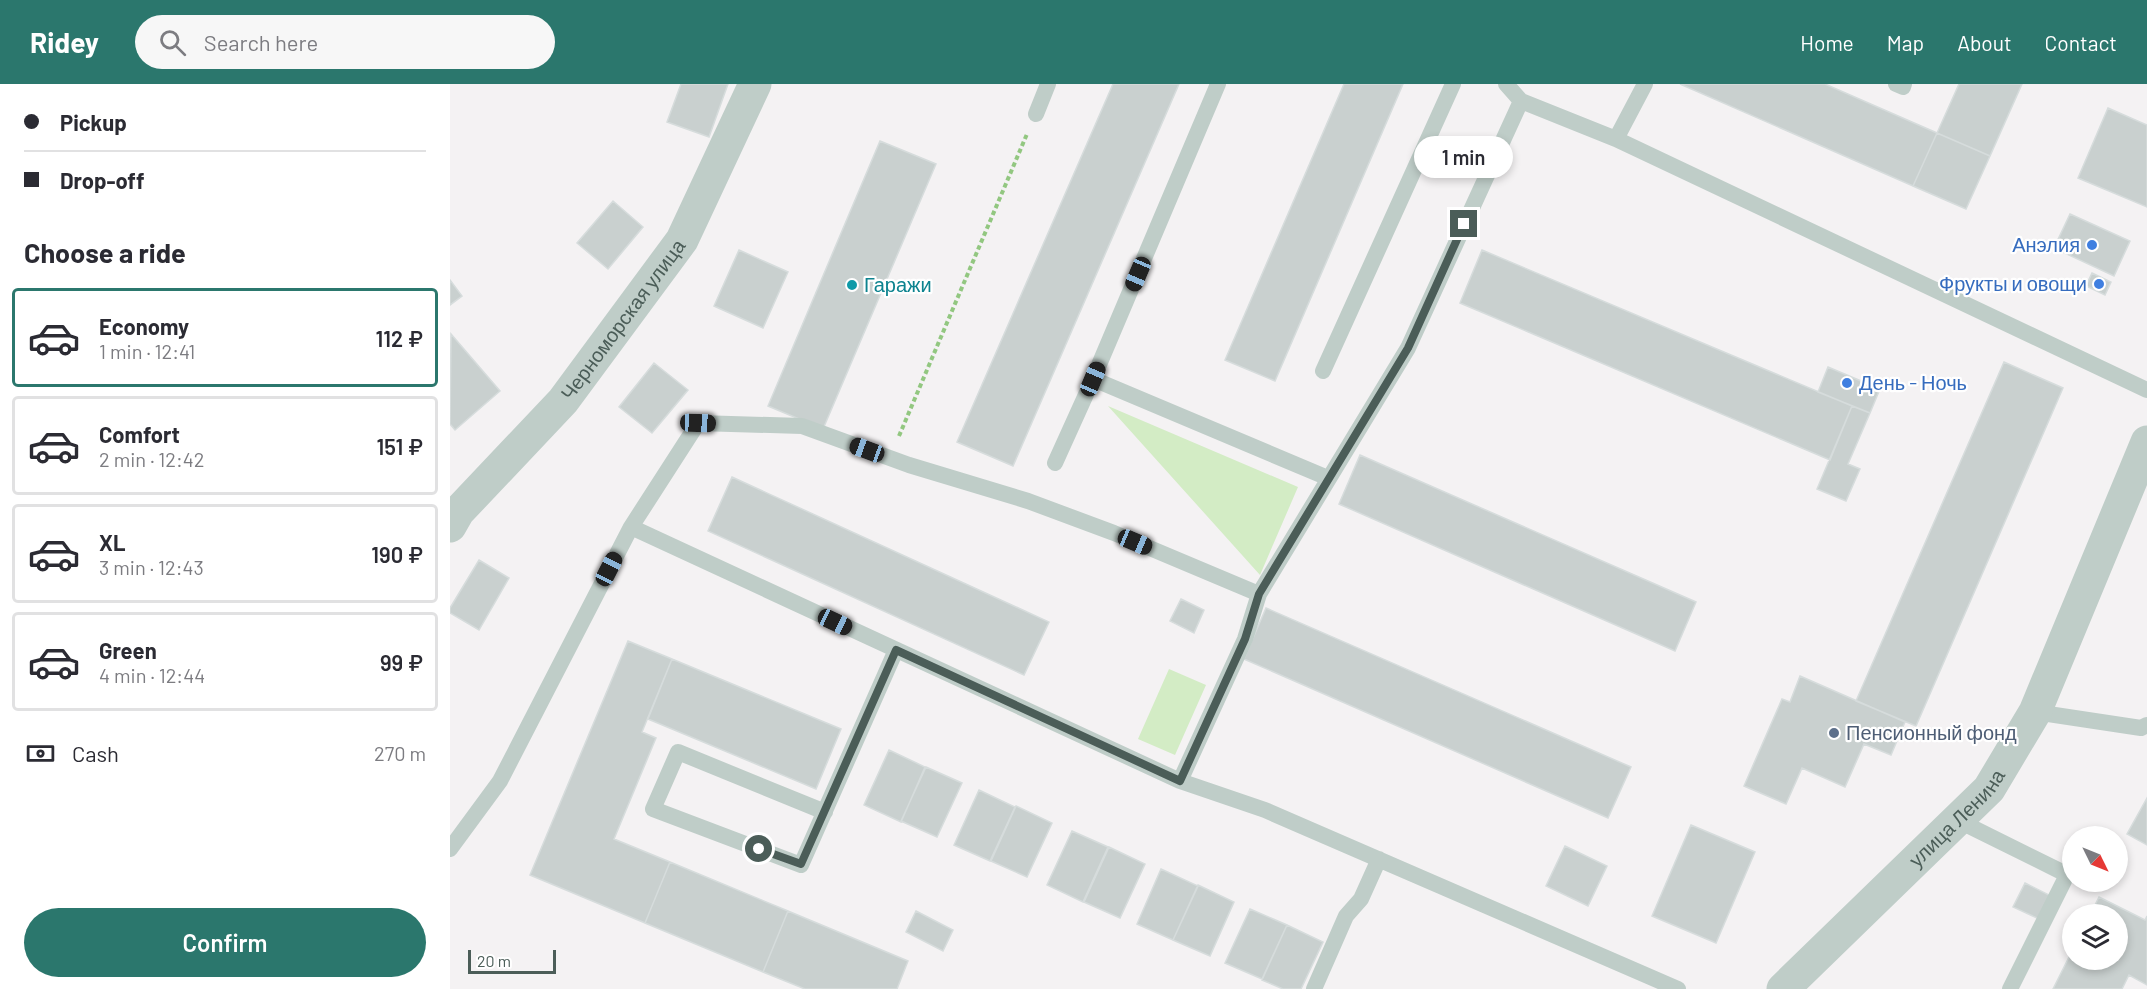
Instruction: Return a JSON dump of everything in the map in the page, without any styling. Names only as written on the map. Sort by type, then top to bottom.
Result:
[{"type":"street","name":"Черноморская улица","points":[[453,514],[563,401],[682,240],[754,84]]},
{"type":"street","name":"улица Ленина","points":[[1783,989],[1989,789],[2035,712],[2147,442]]},
{"type":"lane","points":[[1036,114],[1048,84]]},
{"type":"lane","points":[[1055,463],[1218,84]]},
{"type":"lane","points":[[1323,371],[1453,84]]},
{"type":"lane","points":[[1506,84],[1521,101],[1616,139],[2147,390]]},
{"type":"lane","points":[[1616,139],[1646,84]]},
{"type":"lane","points":[[1896,84],[1903,87],[1904,84]]},
{"type":"lane","points":[[1180,781],[1245,639],[1259,594],[1408,348],[1521,101]]},
{"type":"lane","points":[[1093,379],[1328,478]]},
{"type":"lane","points":[[450,849],[500,781],[631,527],[698,423],[802,426],[889,458],[1028,501],[1114,533],[1259,594]]},
{"type":"lane","points":[[631,527],[1180,781],[1265,810],[1678,989]]},
{"type":"lane","points":[[825,812],[678,752],[653,808],[801,864],[825,812],[896,650]]},
{"type":"lane","points":[[2035,712],[2141,728],[2147,725]]},
{"type":"lane","points":[[1957,820],[2065,875],[2010,989]]},
{"type":"lane","points":[[1314,989],[1346,916],[1361,899],[1379,859]]},
{"type":"path","points":[[889,458],[1036,114]]},
{"type":"green space","points":[[1108,406],[1298,487],[1260,575]]},
{"type":"green space","points":[[1169,669],[1206,685],[1175,755],[1138,739]]},
{"type":"building","points":[[681,84],[728,84],[709,137],[667,122]]},
{"type":"building","points":[[1113,84],[1179,84],[1013,466],[957,442]]},
{"type":"building","points":[[1344,84],[1403,84],[1275,381],[1225,360]]},
{"type":"building","points":[[1680,84],[1825,84],[1937,133],[1913,186]]},
{"type":"building","points":[[1959,84],[2022,84],[1990,156],[1937,133]]},
{"type":"building","points":[[2108,108],[2147,125],[2147,207],[2078,178]]},
{"type":"building","points":[[1937,133],[1990,156],[1966,209],[1913,186]]},
{"type":"building","name":"Гаражи","points":[[880,141],[936,164],[823,429],[768,406]]},
{"type":"building","points":[[613,201],[643,227],[608,269],[577,243]]},
{"type":"building","name":"Анэлия","points":[[2070,214],[2130,241],[2114,276],[2054,248]]},
{"type":"building","points":[[739,250],[788,272],[763,328],[714,306]]},
{"type":"building","points":[[1482,250],[1852,406],[1830,460],[1460,303]]},
{"type":"building","name":"Фрукты и овощи","points":[[2092,273],[2111,282],[2105,295],[2086,286]]},
{"type":"building","points":[[450,280],[462,296],[450,305]]},
{"type":"building","points":[[451,334],[500,391],[455,430],[450,424]]},
{"type":"building","points":[[2004,362],[2063,388],[1916,726],[1856,701]]},
{"type":"building","points":[[654,363],[688,390],[652,433],[619,407]]},
{"type":"building","points":[[1828,367],[1880,389],[1870,413],[1818,392]]},
{"type":"building","points":[[1852,406],[1870,413],[1848,464],[1860,469],[1846,501],[1817,489]]},
{"type":"building","points":[[1360,455],[1696,602],[1675,651],[1339,504]]},
{"type":"building","points":[[732,477],[1049,622],[1024,675],[708,531]]},
{"type":"building","points":[[479,560],[509,578],[479,630],[450,613],[450,608]]},
{"type":"building","points":[[1181,599],[1204,610],[1194,633],[1170,621]]},
{"type":"building","points":[[1266,608],[1631,767],[1608,818],[1244,659]]},
{"type":"building","points":[[628,641],[672,659],[642,732],[656,738],[614,839],[670,862],[645,923],[530,875]]},
{"type":"building","points":[[672,659],[841,729],[816,789],[648,719]]},
{"type":"building","name":"Пенсионный фонд","points":[[1800,676],[1905,722],[1891,755],[1864,744],[1845,787],[1802,768],[1786,804],[1744,786],[1782,699],[1790,702]]},
{"type":"building","points":[[889,750],[925,767],[901,822],[864,805]]},
{"type":"building","points":[[926,767],[962,783],[937,837],[901,821]]},
{"type":"building","points":[[979,790],[1015,807],[990,861],[954,845]]},
{"type":"building","points":[[2147,798],[2147,845],[2128,835]]},
{"type":"building","points":[[1016,806],[1052,823],[1027,877],[991,861]]},
{"type":"building","points":[[1691,825],[1755,852],[1716,943],[1652,916]]},
{"type":"building","points":[[1072,831],[1108,847],[1083,902],[1047,885]]},
{"type":"building","points":[[1565,846],[1607,866],[1588,906],[1546,886]]},
{"type":"building","points":[[1109,847],[1145,864],[1120,918],[1084,902]]},
{"type":"building","points":[[670,862],[788,911],[763,972],[645,923]]},
{"type":"building","points":[[1161,869],[1198,886],[1173,940],[1137,924]]},
{"type":"building","points":[[2025,883],[2051,896],[2039,919],[2013,907]]},
{"type":"building","points":[[1198,885],[1234,902],[1210,956],[1173,940]]},
{"type":"building","points":[[2099,897],[2113,904],[2096,904]]},
{"type":"building","points":[[1250,909],[1287,925],[1262,979],[1225,963]]},
{"type":"building","points":[[788,911],[908,961],[897,989],[805,989],[763,972]]},
{"type":"building","points":[[916,911],[953,930],[943,951],[906,932]]},
{"type":"building","points":[[2128,912],[2145,920],[2147,916],[2147,985],[2129,975],[2122,989],[2053,989],[2062,970],[2128,970]]},
{"type":"building","points":[[1287,925],[1323,942],[1301,989],[1283,989],[1262,980]]},
{"type":"place","name":"Анэлия","points":[[2092,245]]},
{"type":"place","name":"Фрукты и овощи","points":[[2099,284]]},
{"type":"place","name":"Гаражи","points":[[852,285]]},
{"type":"place","name":"День - Ночь","points":[[1847,383]]},
{"type":"place","name":"Пенсионный фонд","points":[[1834,733]]},
{"type":"route","points":[[759,849],[801,864],[896,650],[1180,781],[1245,639],[1259,594],[1408,348],[1464,224]]}]
